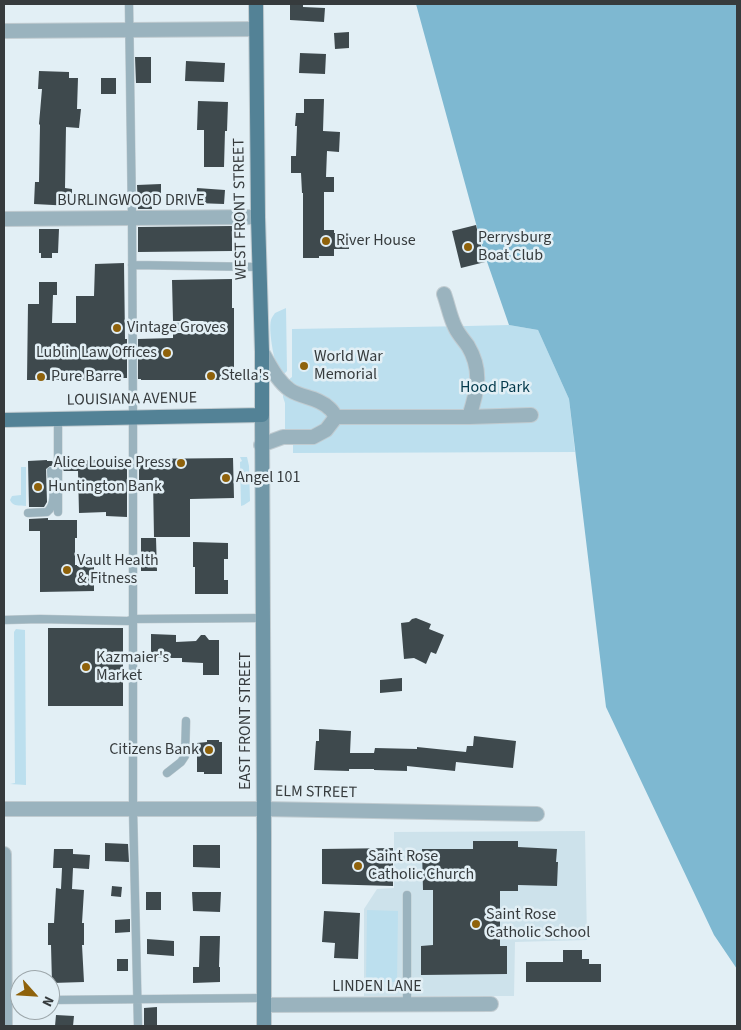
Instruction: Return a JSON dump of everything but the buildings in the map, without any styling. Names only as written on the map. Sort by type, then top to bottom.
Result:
[{"type":"main road","name":"WEST FRONT STREET","points":[[256,4],[262,415]]},
{"type":"main road","name":"LOUISIANA AVENUE","points":[[4,420],[262,415]]},
{"type":"main road","name":"EAST FRONT STREET","points":[[262,415],[264,1026]]},
{"type":"street","points":[[4,31],[256,30]]},
{"type":"street","name":"BURLINGWOOD DRIVE","points":[[4,219],[258,217]]},
{"type":"street","points":[[444,294],[453,323],[471,352],[478,375],[477,391],[469,417]]},
{"type":"street","points":[[262,352],[277,377],[285,386],[292,391],[322,403],[336,417]]},
{"type":"street","points":[[336,417],[531,415]]},
{"type":"street","points":[[261,444],[283,438],[313,437],[326,430],[336,417]]},
{"type":"street","name":"ELM STREET","points":[[4,809],[264,809],[537,814]]},
{"type":"street","points":[[4,854],[5,1026]]},
{"type":"street","name":"LINDEN LANE","points":[[264,1002],[490,1004]]},
{"type":"lane","points":[[128,4],[132,218],[133,810],[138,1026]]},
{"type":"lane","points":[[132,265],[260,268]]},
{"type":"lane","points":[[132,327],[204,328]]},
{"type":"lane","points":[[58,419],[58,461]]},
{"type":"lane","points":[[28,513],[47,512],[52,507],[54,471],[58,512]]},
{"type":"lane","points":[[4,620],[128,621],[133,618],[262,618]]},
{"type":"lane","points":[[167,773],[181,762],[185,756],[186,721]]},
{"type":"lane","points":[[406,1004],[407,895]]},
{"type":"lane","points":[[60,1000],[138,999],[264,1002]]},
{"type":"shaded area","points":[[416,4],[737,4],[737,969],[714,935],[606,707],[569,399],[538,330],[509,325],[484,253]]},
{"type":"shaded area","name":"Saint Rose Catholic School","points":[[585,831],[587,940],[515,942],[514,996],[364,996],[364,909],[377,889],[394,888],[394,832]]},
{"type":"green space","points":[[286,308],[287,371],[281,377],[274,358],[270,325],[275,313]]},
{"type":"green space","name":"Hood Park","points":[[509,325],[538,330],[569,399],[575,452],[293,453],[293,433],[285,433],[285,403],[283,397],[283,390],[292,396],[292,381],[288,380],[292,377],[292,329]]},
{"type":"green space","points":[[240,457],[247,457],[250,501],[241,506],[240,462],[242,461]]},
{"type":"green space","points":[[21,467],[26,467],[26,506],[15,505],[10,500],[12,496],[21,495]]},
{"type":"green space","points":[[16,629],[25,630],[26,785],[10,784],[15,783],[14,632]]},
{"type":"green space","points":[[367,910],[398,911],[397,982],[366,982]]},
{"type":"place","name":"River House","points":[[326,241]]},
{"type":"place","name":"Perrysburg Boat Club","points":[[468,247]]},
{"type":"place","name":"Vintage Groves","points":[[117,328]]},
{"type":"place","name":"Lublin Law Offices","points":[[167,353]]},
{"type":"place","name":"World War Memorial","points":[[304,366]]},
{"type":"place","name":"Stella's","points":[[211,376]]},
{"type":"place","name":"Pure Barre","points":[[41,377]]},
{"type":"place","name":"Alice Louise Press","points":[[181,463]]},
{"type":"place","name":"Angel 101","points":[[226,478]]},
{"type":"place","name":"Huntington Bank","points":[[38,487]]},
{"type":"place","name":"Vault Health & Fitness","points":[[67,570]]},
{"type":"place","name":"Kazmaier's Market","points":[[86,667]]},
{"type":"place","name":"Citizens Bank","points":[[209,750]]},
{"type":"place","name":"Saint Rose Catholic Church","points":[[358,866]]},
{"type":"place","name":"Saint Rose Catholic School","points":[[476,924]]}]
